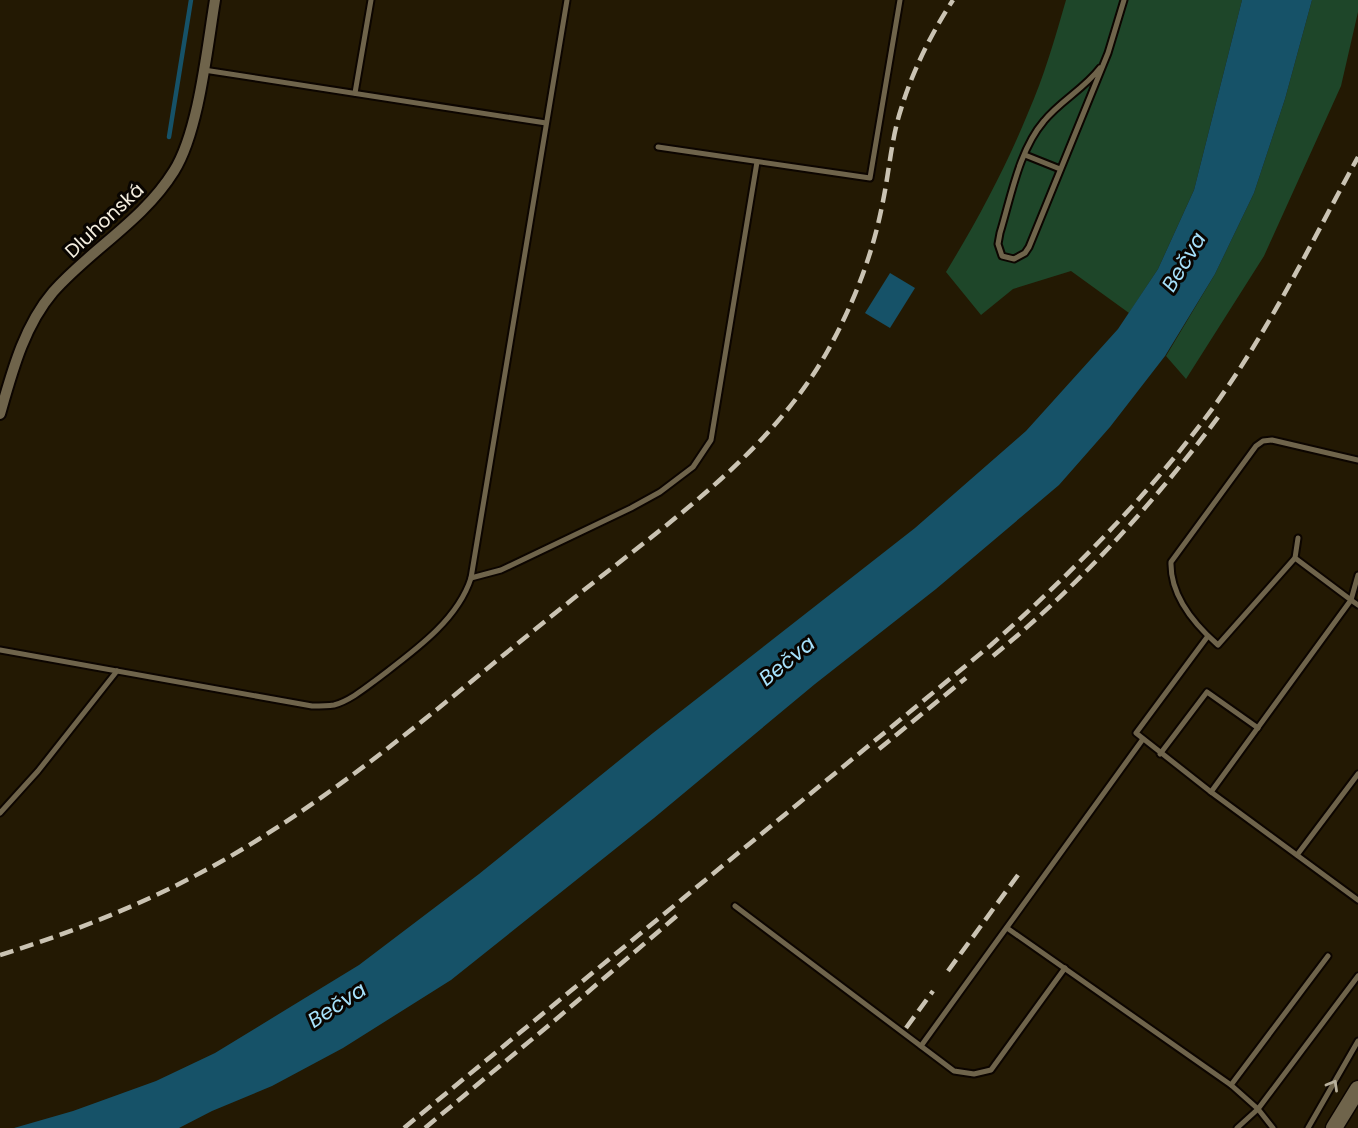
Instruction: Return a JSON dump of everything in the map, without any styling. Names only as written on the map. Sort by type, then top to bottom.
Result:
[{"type":"main road","points":[[1334,1128],[1358,1089]]},
{"type":"street","name":"Dluhonská","points":[[0,414],[15,363],[30,328],[52,293],[143,211],[175,170],[191,129],[215,0]]},
{"type":"lane","points":[[355,93],[371,0]]},
{"type":"lane","points":[[0,650],[312,706],[334,705],[370,684],[422,643],[451,614],[467,592],[471,578],[567,0]]},
{"type":"lane","points":[[658,148],[870,178],[900,0]]},
{"type":"lane","points":[[1100,68],[1091,79],[1054,109],[1036,131],[1025,155],[998,244],[999,251],[1007,258],[1019,257],[1029,247],[1118,26],[1124,0]]},
{"type":"lane","points":[[203,70],[546,123]]},
{"type":"lane","points":[[1025,155],[1060,169]]},
{"type":"lane","points":[[471,578],[501,570],[631,508],[679,479],[703,454],[711,440],[757,162]]},
{"type":"lane","points":[[1298,538],[1296,558],[1218,645],[1181,604],[1174,586],[1171,562],[1256,446],[1263,441],[1272,440],[1358,460]]},
{"type":"lane","points":[[1296,558],[1358,605]]},
{"type":"lane","points":[[1211,792],[1351,600],[1358,575]]},
{"type":"lane","points":[[1208,636],[1136,733],[1160,754],[1355,898],[1358,888]]},
{"type":"lane","points":[[0,813],[38,771],[117,671]]},
{"type":"lane","points":[[1160,754],[1207,692],[1258,728]]},
{"type":"lane","points":[[921,1046],[1143,739]]},
{"type":"lane","points":[[1297,855],[1358,774]]},
{"type":"lane","points":[[735,906],[954,1071],[974,1074],[991,1070],[1065,968]]},
{"type":"lane","points":[[1007,928],[1231,1085],[1258,1109],[1273,1128]]},
{"type":"lane","points":[[1231,1085],[1328,957]]},
{"type":"lane","points":[[1237,1128],[1258,1109],[1358,976]]},
{"type":"lane","points":[[1308,1128],[1358,1041]]},
{"type":"green space","points":[[1066,0],[1242,0],[1194,190],[1158,269],[1129,313],[1071,271],[1013,289],[981,315],[946,272],[969,234],[1019,134],[1044,71]]},
{"type":"green space","points":[[1312,0],[1358,0],[1358,12],[1341,86],[1264,256],[1186,379],[1166,356],[1215,274],[1254,193],[1285,99]]},
{"type":"water","name":"Bečva","points":[[1242,0],[1312,0],[1285,99],[1254,193],[1215,274],[1165,356],[1110,427],[1059,485],[936,589],[451,980],[343,1048],[272,1086],[179,1128],[14,1128],[73,1111],[156,1081],[215,1053],[359,965],[479,874],[653,733],[915,528],[1026,431],[1118,329],[1158,269],[1194,190]]},
{"type":"water","points":[[890,273],[915,288],[890,328],[865,313]]},
{"type":"waterway","points":[[169,137],[191,0]]},
{"type":"railway","points":[[0,955],[67,932],[165,891],[259,839],[300,812],[420,723],[679,515],[745,456],[776,424],[803,389],[845,317],[873,244],[895,133],[911,80],[953,0]]},
{"type":"railway","points":[[404,1128],[991,645],[1081,560],[1164,470],[1215,405],[1273,314],[1358,157]]},
{"type":"railway","points":[[993,656],[1056,601],[1115,541],[1170,478],[1222,412]]},
{"type":"railway","points":[[879,749],[966,678]]},
{"type":"railway","points":[[948,971],[1018,875]]},
{"type":"railway","points":[[425,1128],[679,914]]},
{"type":"railway","points":[[906,1028],[933,991]]}]
